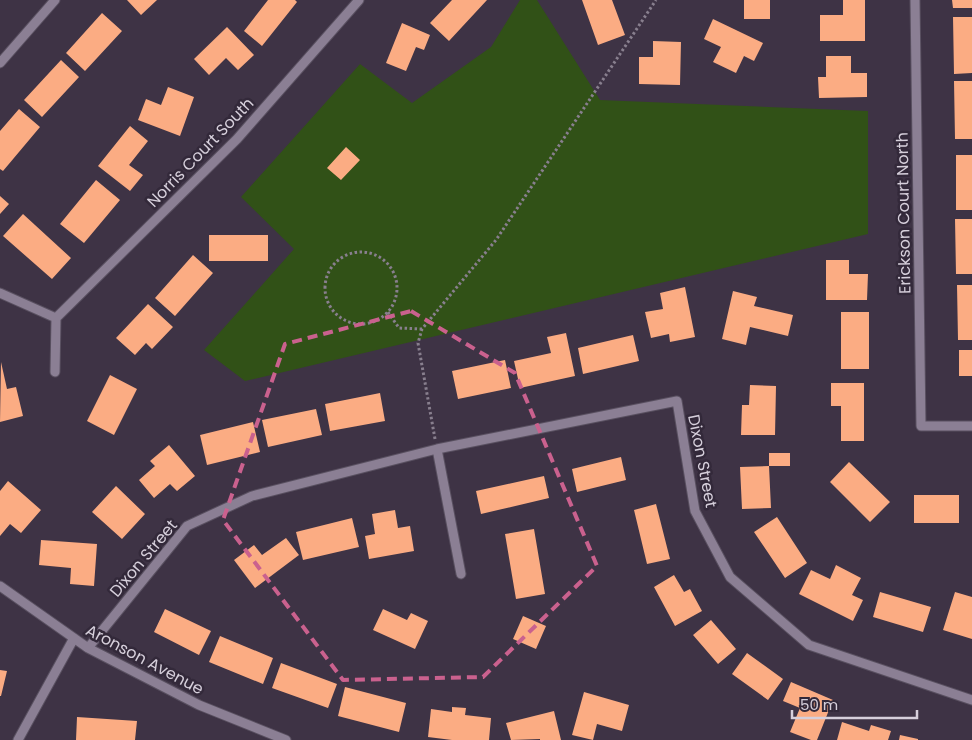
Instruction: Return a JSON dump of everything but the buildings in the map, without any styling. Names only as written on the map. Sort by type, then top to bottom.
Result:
[{"type":"street","points":[[0,63],[56,0]]},
{"type":"street","name":"Norris Court South","points":[[56,318],[236,139],[359,0]]},
{"type":"street","name":"Erickson Court North","points":[[915,0],[921,426],[972,426]]},
{"type":"street","points":[[0,293],[56,318],[55,372]]},
{"type":"street","name":"Dixon Street","points":[[88,648],[187,526],[252,496],[437,449],[677,401],[695,511],[730,577],[809,645],[972,700]]},
{"type":"street","points":[[437,449],[461,574]]},
{"type":"street","name":"Aronson Avenue","points":[[0,586],[88,648],[198,705],[286,740]]},
{"type":"street","points":[[18,740],[74,638]]},
{"type":"path","points":[[437,449],[418,344],[422,329],[496,240],[656,0]]},
{"type":"path","points":[[361,251],[377,255],[388,264],[393,270],[397,282],[396,296],[388,312],[381,318],[369,323],[357,324],[341,318],[331,309],[326,298],[325,280],[332,265],[343,256],[361,251]]},
{"type":"path","points":[[388,312],[399,328],[422,329]]},
{"type":"highlighted area","points":[[411,311],[515,373],[597,566],[483,677],[343,680],[223,520],[285,344]]},
{"type":"green space","points":[[520,0],[537,0],[600,100],[868,111],[868,234],[245,381],[204,350],[294,249],[241,197],[360,64],[412,103],[491,47]]}]
